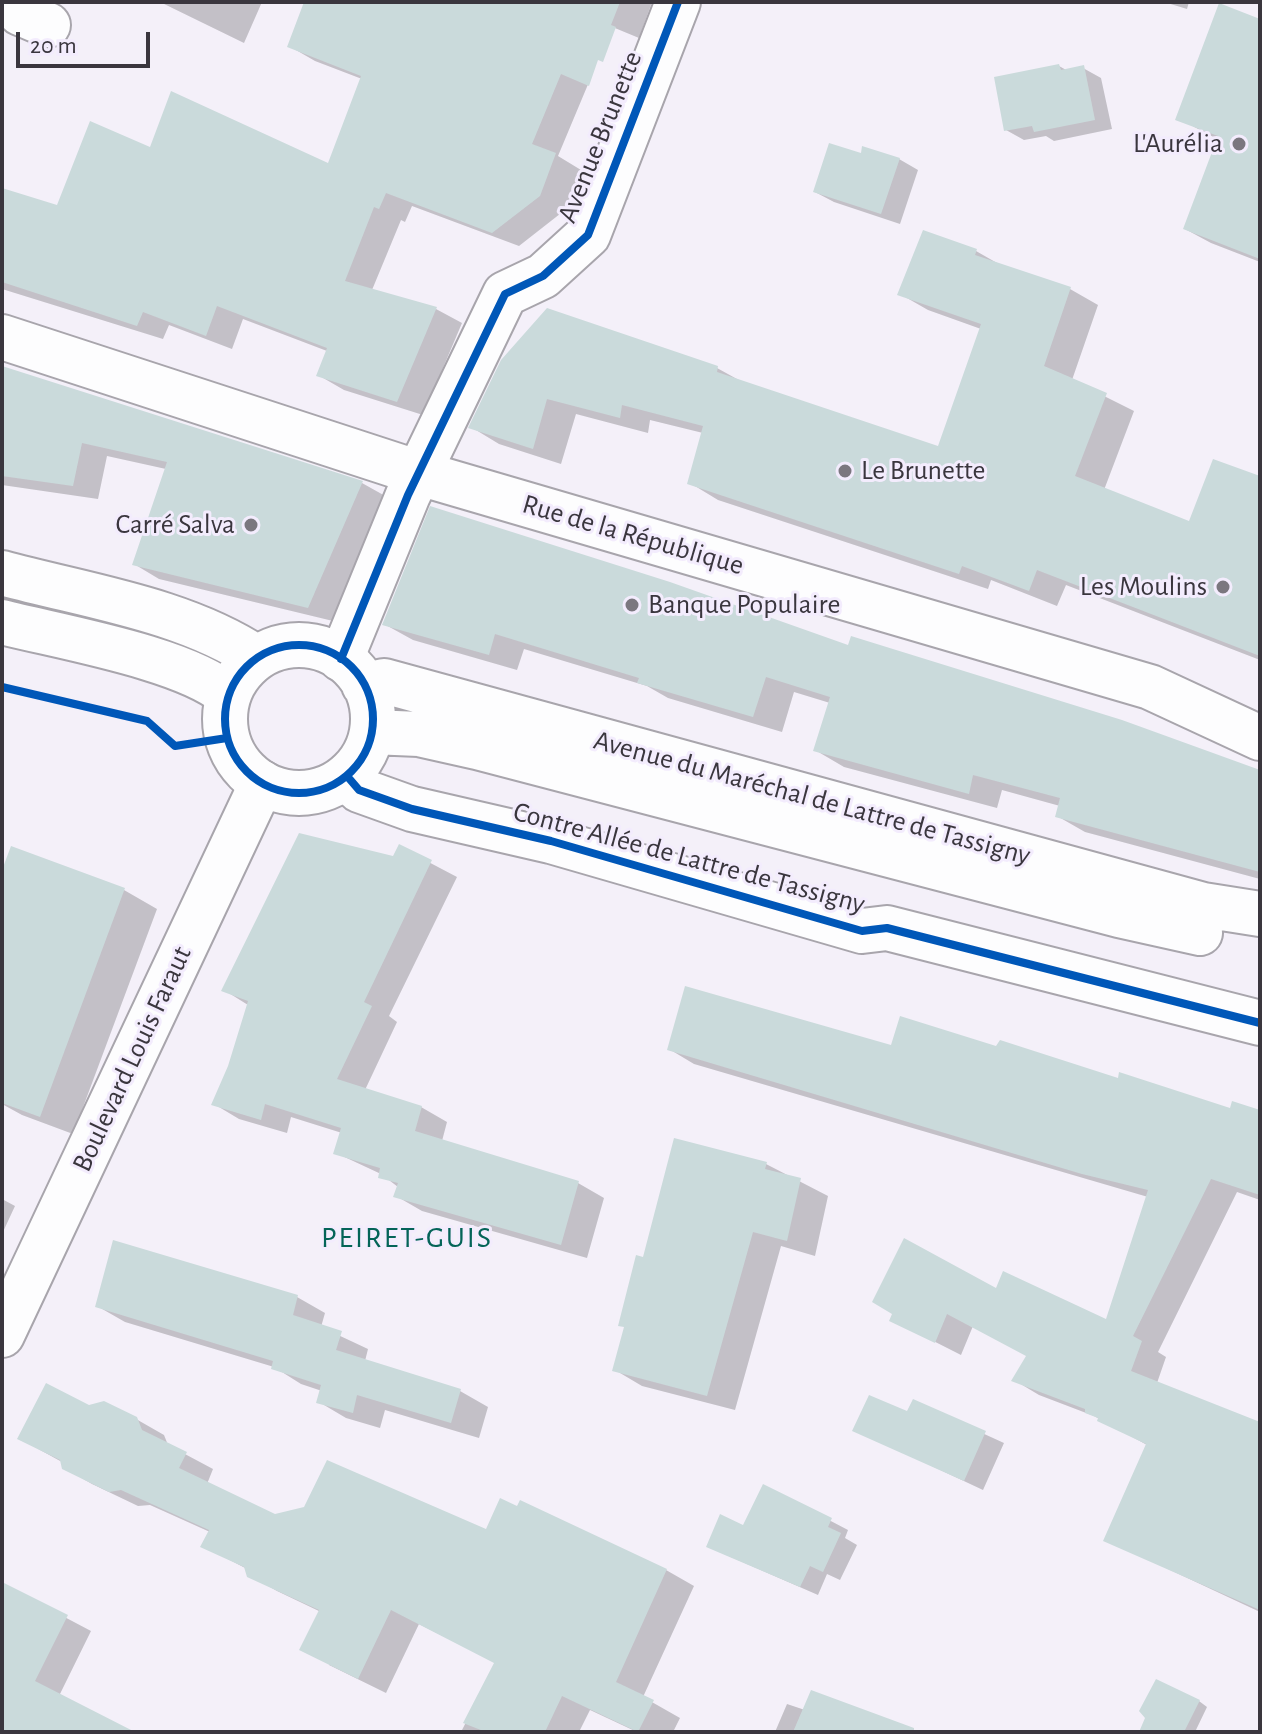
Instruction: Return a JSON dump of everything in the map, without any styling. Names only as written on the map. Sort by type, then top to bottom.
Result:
[{"type":"main road","points":[[10,2],[20,13],[48,25]]},
{"type":"main road","name":"Avenue Brunette","points":[[353,672],[419,473],[505,294],[543,276],[588,235],[678,2]]},
{"type":"main road","name":"Rue de la République","points":[[2,337],[419,473],[1150,687],[1260,738]]},
{"type":"main road","points":[[2,573],[172,618],[234,643],[257,658]]},
{"type":"main road","points":[[2,622],[163,663],[212,681],[228,695]]},
{"type":"main road","points":[[290,646],[308,646],[353,672],[370,700],[372,732],[367,748],[347,776],[314,792],[279,790],[262,783],[240,764],[227,738],[224,717],[228,695],[245,669],[257,658],[290,646]]},
{"type":"main road","name":"Avenue du Maréchal de Lattre de Tassigny","points":[[353,672],[1203,905],[1260,914]]},
{"type":"main road","name":"Avenue du Maréchal de Lattre de Tassigny","points":[[372,732],[419,734],[477,747],[1119,915],[1260,943]]},
{"type":"main road","name":"Contre Allée de Lattre de Tassigny","points":[[347,776],[359,790],[412,809],[551,841],[862,931],[887,928],[1260,1023]]},
{"type":"main road","name":"Boulevard Louis Faraut","points":[[2,1335],[262,783]]},
{"type":"building","points":[[304,2],[620,2],[611,25],[616,27],[603,62],[598,60],[589,86],[561,74],[532,144],[556,153],[540,196],[492,233],[386,193],[379,209],[374,207],[345,281],[437,307],[397,402],[316,376],[327,348],[217,306],[206,336],[143,312],[137,326],[2,282],[2,188],[57,205],[90,121],[150,147],[171,91],[328,163],[361,76],[287,47]]},
{"type":"building","name":"L'Aurélia","points":[[1219,3],[1260,19],[1260,259],[1183,229],[1218,136],[1175,120]]},
{"type":"building","points":[[1059,64],[1061,70],[1084,65],[1095,120],[1034,132],[1032,126],[1004,131],[994,77]]},
{"type":"building","points":[[829,143],[861,153],[862,146],[900,158],[881,214],[813,192]]},
{"type":"building","points":[[923,230],[977,249],[975,255],[1071,287],[1044,366],[1107,393],[1075,476],[1189,521],[1213,459],[1260,476],[1260,656],[1037,570],[1029,591],[962,566],[959,574],[687,484],[703,426],[622,405],[620,418],[547,399],[533,449],[468,428],[501,360],[547,308],[718,366],[717,372],[938,446],[981,324],[897,295]]},
{"type":"building","name":"Carré Salva","points":[[2,366],[363,481],[308,608],[132,565],[167,462],[82,443],[73,486],[2,476]]},
{"type":"building","points":[[430,506],[670,582],[848,645],[851,636],[1122,720],[1260,770],[1260,872],[1055,817],[1060,798],[973,775],[969,794],[813,751],[830,697],[766,677],[753,717],[637,683],[639,678],[495,634],[489,655],[382,625]]},
{"type":"building","points":[[299,833],[393,856],[399,844],[432,860],[364,1002],[372,1006],[337,1079],[422,1106],[415,1131],[579,1181],[561,1245],[393,1197],[398,1183],[378,1178],[380,1168],[333,1154],[341,1128],[265,1104],[261,1120],[211,1105],[228,1066],[248,1001],[221,991]]},
{"type":"building","points":[[11,846],[125,888],[40,1117],[2,1103],[2,870]]},
{"type":"building","points":[[685,986],[891,1045],[900,1016],[996,1046],[1000,1040],[1118,1078],[1119,1072],[1230,1108],[1232,1101],[1260,1110],[1260,1195],[1211,1179],[1133,1336],[1142,1341],[1131,1371],[1260,1422],[1260,1610],[1103,1541],[1146,1444],[1097,1421],[1098,1418],[1085,1413],[1085,1409],[1011,1381],[1026,1356],[947,1314],[935,1343],[889,1321],[892,1314],[872,1302],[904,1238],[996,1288],[1003,1271],[1106,1319],[1148,1190],[1082,1174],[667,1050]]},
{"type":"building","points":[[674,1138],[767,1162],[765,1169],[801,1178],[787,1241],[753,1232],[707,1396],[612,1371],[624,1327],[618,1326],[636,1255],[643,1257]]},
{"type":"building","points":[[113,1240],[298,1295],[293,1315],[342,1331],[336,1350],[461,1389],[451,1423],[357,1395],[353,1413],[316,1403],[321,1385],[271,1369],[273,1361],[95,1307]]},
{"type":"building","points":[[46,1383],[89,1405],[104,1401],[137,1417],[142,1430],[187,1452],[179,1468],[275,1514],[304,1507],[327,1460],[486,1529],[500,1498],[517,1506],[520,1500],[667,1569],[616,1682],[654,1700],[638,1732],[562,1696],[545,1732],[486,1732],[463,1723],[494,1663],[391,1610],[358,1679],[299,1650],[319,1610],[247,1577],[244,1567],[200,1547],[209,1530],[121,1490],[109,1492],[62,1469],[60,1460],[17,1439]]},
{"type":"building","points":[[869,1395],[907,1411],[913,1399],[986,1431],[964,1481],[852,1431]]},
{"type":"building","points":[[763,1484],[832,1518],[828,1527],[841,1533],[823,1572],[810,1566],[800,1587],[706,1547],[720,1514],[743,1525]]},
{"type":"building","points":[[2,1582],[68,1615],[35,1681],[135,1732],[2,1732]]},
{"type":"building","points":[[1156,1679],[1200,1700],[1184,1732],[1139,1732],[1145,1718],[1139,1711]]},
{"type":"building","points":[[811,1690],[914,1728],[914,1732],[793,1732]]},
{"type":"cycle path","points":[[341,659],[408,495],[505,294],[543,276],[588,235],[678,2]]},
{"type":"cycle path","points":[[299,645],[327,651],[351,667],[367,691],[373,719],[367,747],[351,771],[327,787],[299,793],[271,787],[247,771],[231,747],[225,719],[231,691],[247,667],[271,651],[299,645]]},
{"type":"cycle path","points":[[2,687],[147,721],[175,746],[227,738]]},
{"type":"cycle path","points":[[347,776],[359,790],[412,809],[551,841],[862,931],[887,928],[1260,1023]]},
{"type":"place","name":"L'Aurélia","points":[[1239,144]]},
{"type":"place","name":"Le Brunette","points":[[845,471]]},
{"type":"place","name":"Carré Salva","points":[[251,525]]},
{"type":"place","name":"Les Moulins","points":[[1223,587]]},
{"type":"place","name":"Banque Populaire","points":[[632,605]]},
{"type":"district","name":"PEIRET-GUIS","points":[[407,1238]]}]
